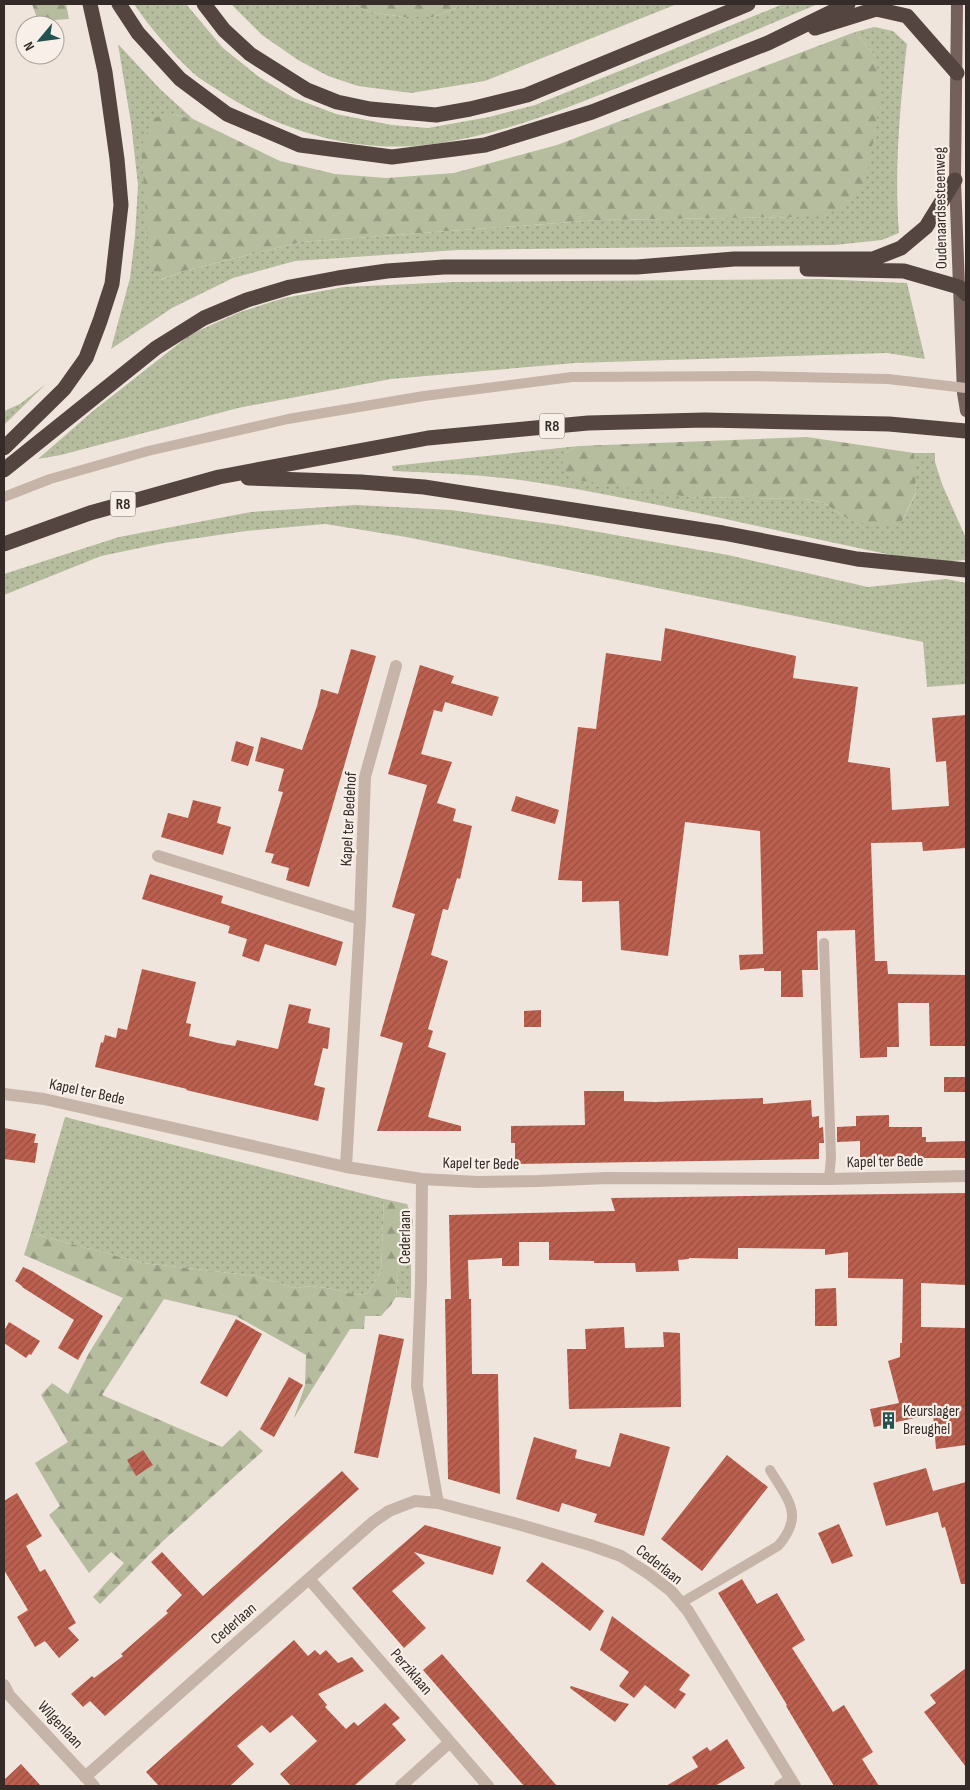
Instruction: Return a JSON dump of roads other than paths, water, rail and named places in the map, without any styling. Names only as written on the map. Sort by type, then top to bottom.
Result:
[{"type":"highway","points":[[4,448],[64,389],[86,358],[112,284],[121,205],[117,159],[105,72],[90,4]]},
{"type":"highway","points":[[119,4],[138,33],[180,79],[227,114],[300,145],[392,157],[494,143],[592,112],[768,42],[848,4]]},
{"type":"highway","points":[[204,4],[224,30],[250,54],[278,74],[306,90],[337,102],[370,109],[436,115],[527,95],[748,4]]},
{"type":"highway","points":[[768,42],[876,9],[907,16],[957,73]]},
{"type":"highway","points":[[668,266],[734,259],[873,259],[901,248],[926,227],[955,180]]},
{"type":"highway","points":[[4,470],[156,348],[204,318],[247,300],[300,285],[387,271],[444,267],[668,266],[904,271],[963,290]]},
{"type":"highway","name":"R8","points":[[4,544],[90,514],[218,477],[428,438],[588,423],[705,420],[889,424],[966,430]]},
{"type":"highway","name":"R8","points":[[218,477],[361,482],[424,487],[724,533],[857,559],[966,570]]},
{"type":"main road","name":"Oudenaardsesteenweg","points":[[957,4],[955,180],[963,290],[963,393],[966,411]]},
{"type":"street","name":"Kapel ter Bedehof","points":[[346,1167],[360,919],[365,777],[396,666]]},
{"type":"street","points":[[158,856],[360,919]]},
{"type":"street","name":"Kapel ter Bede","points":[[4,1094],[44,1099],[346,1167],[422,1179],[478,1182],[607,1178],[829,1179],[966,1176]]},
{"type":"street","name":"Cederlaan","points":[[422,1179],[417,1386],[438,1503]]},
{"type":"street","name":"Cederlaan","points":[[90,1782],[373,1522],[389,1511],[415,1501],[438,1503],[514,1522],[590,1545],[621,1556],[649,1574],[671,1592],[681,1604],[709,1646],[788,1784]]},
{"type":"street","name":"Perziklaan","points":[[310,1580],[488,1786]]},
{"type":"street","name":"Wilgenlaan","points":[[6,1693],[90,1782]]},
{"type":"street","points":[[401,1786],[450,1742]]},
{"type":"lane","points":[[4,497],[50,479],[148,451],[288,419],[424,396],[572,377],[755,376],[888,379],[966,388]]},
{"type":"lane","points":[[824,944],[831,1158],[829,1179]]},
{"type":"lane","points":[[681,1604],[778,1546],[788,1535],[793,1521],[791,1506],[770,1470]]},
{"type":"place","name":"Keurslager Breughel","points":[[889,1420]]}]
